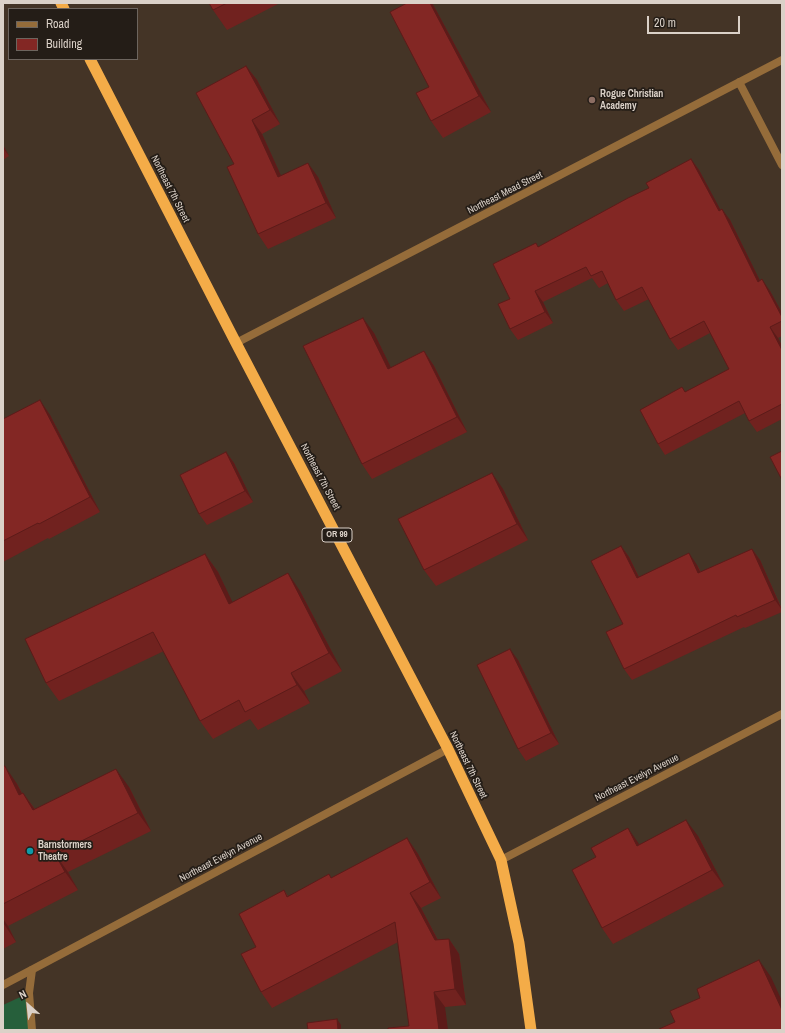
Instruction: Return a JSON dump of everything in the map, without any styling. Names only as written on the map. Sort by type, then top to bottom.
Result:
[{"type":"highway","name":"Northeast 7th Street","points":[[91,60],[448,749],[501,860],[520,943],[530,1030]]},
{"type":"street","name":"Northeast Mead Street","points":[[236,343],[782,60]]},
{"type":"street","points":[[739,82],[782,165]]},
{"type":"street","name":"Northeast Evelyn Avenue","points":[[501,860],[782,714]]},
{"type":"street","name":"Northeast Evelyn Avenue","points":[[3,984],[448,749]]},
{"type":"street","points":[[32,970],[29,993],[32,1030]]},
{"type":"green space","points":[[29,993],[31,1030],[3,1030],[3,1005]]},
{"type":"building","points":[[209,3],[227,3],[213,10]]},
{"type":"building","points":[[407,3],[430,3],[479,96],[431,121],[416,93],[429,87],[390,12]]},
{"type":"building","points":[[246,66],[270,110],[252,120],[278,177],[308,163],[326,203],[258,234],[227,167],[234,164],[196,93]]},
{"type":"building","points":[[691,159],[719,211],[722,209],[758,282],[762,279],[782,317],[782,321],[770,327],[782,350],[782,404],[749,421],[739,401],[658,444],[640,410],[682,387],[685,392],[729,369],[704,321],[670,339],[642,287],[616,300],[602,271],[591,276],[586,267],[535,291],[545,312],[510,329],[498,304],[510,299],[493,264],[536,243],[538,247],[649,188],[646,183]]},
{"type":"building","points":[[363,318],[388,369],[424,351],[457,417],[362,464],[303,346]]},
{"type":"building","points":[[40,400],[90,497],[3,541],[3,419]]},
{"type":"building","points":[[782,451],[782,480],[770,457]]},
{"type":"building","points":[[226,452],[245,491],[199,514],[180,475]]},
{"type":"building","points":[[492,473],[517,524],[424,570],[398,519]]},
{"type":"building","points":[[621,546],[637,578],[689,553],[698,573],[752,549],[775,600],[737,617],[736,615],[624,669],[606,632],[623,624],[591,561]]},
{"type":"building","points":[[205,554],[229,604],[288,573],[329,653],[291,673],[297,685],[245,712],[239,700],[200,721],[153,632],[46,683],[25,639]]},
{"type":"building","points":[[510,649],[551,733],[518,749],[477,665]]},
{"type":"building","points":[[3,766],[5,766],[19,795],[23,793],[33,810],[116,769],[138,813],[55,854],[65,872],[3,904]]},
{"type":"building","points":[[686,820],[712,870],[602,928],[572,870],[596,857],[591,848],[628,828],[637,846]]},
{"type":"building","points":[[407,838],[430,882],[410,893],[435,940],[449,939],[455,989],[434,992],[439,1030],[388,1030],[388,1028],[409,1026],[395,922],[261,992],[241,954],[256,947],[239,914],[284,890],[287,897],[329,874],[331,878]]},
{"type":"building","points":[[759,960],[782,1010],[782,1030],[659,1030],[675,1022],[670,1011],[700,998],[697,989]]},
{"type":"building","points":[[337,1019],[338,1030],[308,1030],[307,1023]]},
{"type":"place","name":"Rogue Christian Academy","points":[[592,100]]},
{"type":"place","name":"Barnstormers Theatre","points":[[30,851]]}]
